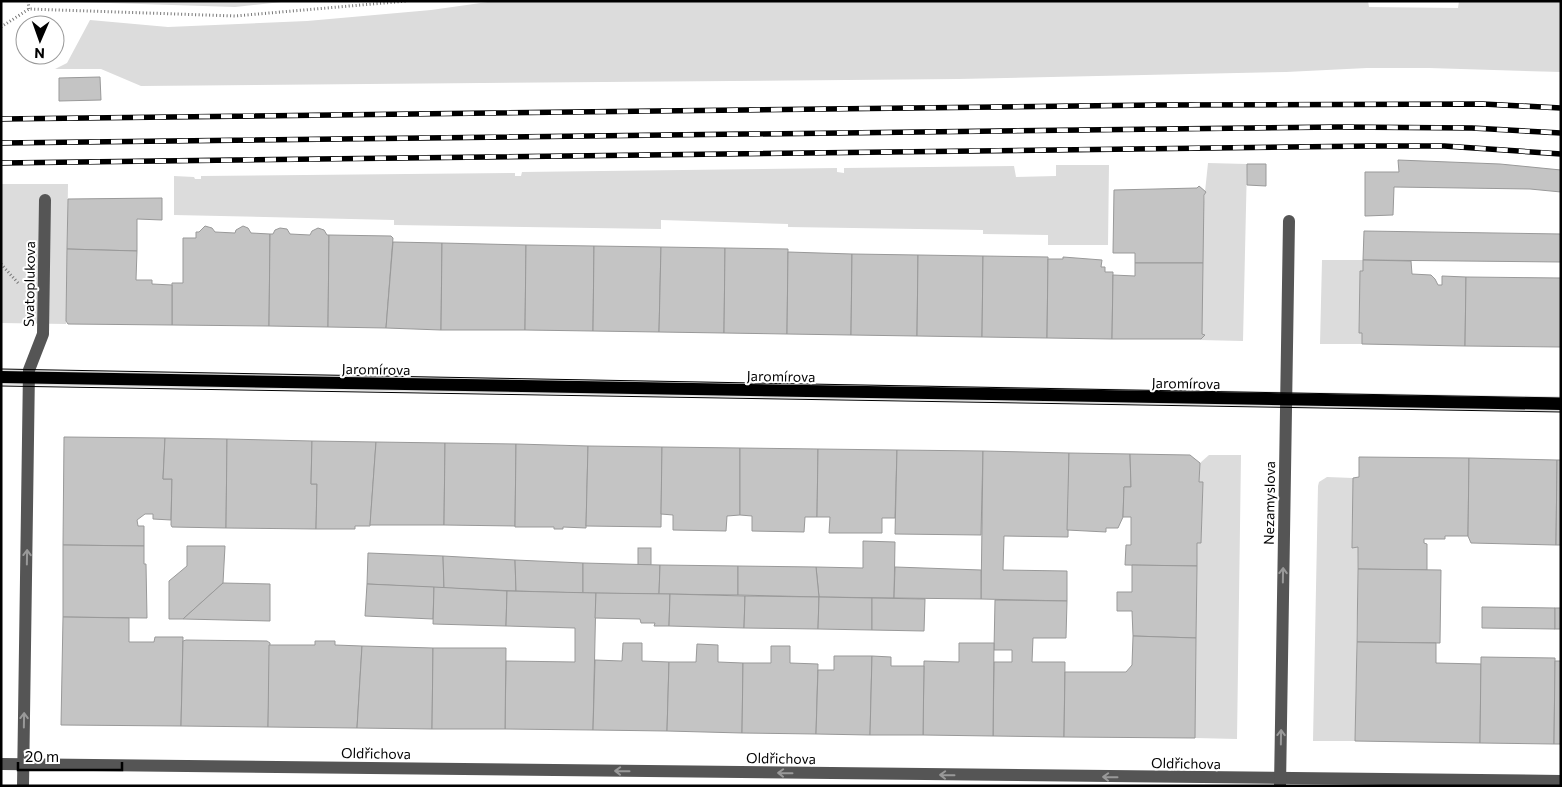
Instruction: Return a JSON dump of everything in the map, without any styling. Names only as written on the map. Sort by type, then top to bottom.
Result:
[{"type":"main road","name":"Jaromírova","points":[[1,377],[1561,404]]},
{"type":"street","name":"Svatoplukova","points":[[23,786],[29,377],[43,334],[45,200]]},
{"type":"street","name":"Nezamyslova","points":[[1280,782],[1289,221]]},
{"type":"street","name":"Oldřichova","points":[[1,764],[1280,782],[1561,781]]},
{"type":"path","points":[[28,1],[29,9]]},
{"type":"path","points":[[1,27],[29,9],[235,16],[407,1]]},
{"type":"shaded area","points":[[46,1],[291,1],[235,7]]},
{"type":"shaded area","points":[[495,1],[1368,1],[1369,7],[1458,8],[1459,1],[1561,1],[1561,72],[1367,68],[1286,72],[958,79],[141,86],[101,69],[55,69],[67,63],[90,20],[168,27],[307,21],[431,10]]},
{"type":"shaded area","points":[[1208,163],[1247,164],[1243,341],[1200,340],[1204,336],[1202,334],[1203,211]]},
{"type":"shaded area","points":[[1056,165],[1109,165],[1108,245],[1048,245],[1048,235],[983,234],[983,230],[788,227],[788,224],[661,220],[661,229],[394,225],[394,220],[174,215],[174,176],[201,179],[201,176],[515,173],[515,176],[521,176],[522,172],[837,168],[837,172],[844,173],[844,168],[1014,166],[1016,177],[1056,176]]},
{"type":"shaded area","points":[[1,184],[68,184],[66,324],[1,323]]},
{"type":"shaded area","points":[[1322,260],[1363,260],[1363,271],[1360,272],[1359,333],[1362,333],[1362,344],[1320,344]]},
{"type":"shaded area","points":[[1209,455],[1241,455],[1237,739],[1195,738],[1197,543],[1201,543],[1203,483],[1199,482],[1200,463]]},
{"type":"shaded area","points":[[1327,477],[1353,478],[1352,547],[1358,547],[1355,741],[1313,741],[1318,486],[1319,482]]},
{"type":"building","points":[[100,77],[101,100],[59,101],[59,78]]},
{"type":"building","points":[[1398,160],[1500,164],[1561,170],[1561,192],[1530,189],[1394,187],[1393,215],[1365,216],[1365,172],[1399,172]]},
{"type":"building","points":[[1247,164],[1266,164],[1266,186],[1247,185]]},
{"type":"building","points":[[1199,186],[1206,192],[1204,195],[1203,263],[1135,263],[1135,253],[1113,253],[1114,190],[1197,188]]},
{"type":"building","points":[[162,198],[162,220],[137,219],[137,251],[67,249],[68,199]]},
{"type":"building","points":[[205,226],[212,228],[215,232],[235,233],[236,230],[243,226],[248,228],[251,233],[270,234],[269,326],[172,325],[172,283],[183,283],[183,238],[196,238],[196,232],[199,232]]},
{"type":"building","points":[[280,228],[287,229],[290,234],[310,235],[312,231],[318,228],[324,230],[329,235],[328,327],[269,326],[270,234],[273,234],[275,230]]},
{"type":"building","points":[[1364,231],[1561,234],[1561,262],[1363,260]]},
{"type":"building","points":[[329,235],[391,236],[393,238],[386,328],[328,327]]},
{"type":"building","points":[[393,242],[442,243],[441,330],[386,328]]},
{"type":"building","points":[[442,243],[526,245],[525,330],[441,330]]},
{"type":"building","points":[[526,245],[594,246],[593,331],[525,330]]},
{"type":"building","points":[[594,246],[661,247],[659,332],[593,331]]},
{"type":"building","points":[[661,247],[725,248],[724,333],[659,332]]},
{"type":"building","points":[[725,248],[788,249],[787,334],[724,333]]},
{"type":"building","points":[[67,249],[137,251],[136,280],[152,280],[152,284],[172,285],[172,325],[68,324],[66,321]]},
{"type":"building","points":[[788,252],[852,254],[851,335],[787,334]]},
{"type":"building","points":[[852,254],[918,255],[917,336],[851,335]]},
{"type":"building","points":[[918,255],[983,256],[982,337],[917,336]]},
{"type":"building","points":[[983,256],[1048,257],[1047,338],[982,337]]},
{"type":"building","points":[[1063,257],[1102,260],[1101,267],[1105,267],[1105,272],[1113,272],[1112,339],[1047,338],[1048,259],[1063,259]]},
{"type":"building","points":[[1363,260],[1411,261],[1412,274],[1431,275],[1438,285],[1442,285],[1442,276],[1466,277],[1465,346],[1362,344],[1362,333],[1359,333],[1360,271],[1363,271]]},
{"type":"building","points":[[1135,263],[1203,263],[1202,334],[1205,335],[1201,339],[1112,339],[1113,275],[1135,276]]},
{"type":"building","points":[[1466,277],[1561,278],[1561,347],[1465,346]]},
{"type":"building","points":[[64,437],[165,438],[163,479],[172,479],[171,520],[153,519],[153,514],[145,514],[137,520],[138,526],[144,526],[144,546],[63,545]]},
{"type":"building","points":[[165,438],[227,439],[226,528],[172,527],[172,479],[163,479]]},
{"type":"building","points":[[227,439],[312,441],[311,484],[317,484],[316,529],[226,528]]},
{"type":"building","points":[[312,441],[376,442],[370,526],[355,526],[355,529],[316,529],[317,484],[311,484]]},
{"type":"building","points":[[376,442],[445,443],[444,525],[370,525]]},
{"type":"building","points":[[445,443],[516,444],[515,526],[444,525]]},
{"type":"building","points":[[516,444],[588,446],[586,528],[515,527]]},
{"type":"building","points":[[588,446],[662,447],[661,527],[586,526]]},
{"type":"building","points":[[662,447],[740,448],[740,515],[727,516],[726,531],[673,530],[673,515],[661,514]]},
{"type":"building","points":[[740,448],[818,449],[817,517],[805,517],[804,532],[752,531],[752,516],[740,515]]},
{"type":"building","points":[[818,449],[897,450],[895,518],[882,518],[882,533],[829,533],[830,517],[817,517]]},
{"type":"building","points":[[897,450],[983,451],[981,535],[895,534]]},
{"type":"building","points":[[983,451],[1069,453],[1068,537],[1004,536],[1003,570],[1067,571],[1067,601],[981,599]]},
{"type":"building","points":[[1069,453],[1130,454],[1131,487],[1124,487],[1123,517],[1118,528],[1106,528],[1106,532],[1067,530]]},
{"type":"building","points":[[1130,454],[1190,455],[1200,463],[1199,482],[1203,482],[1201,543],[1197,543],[1197,566],[1125,565],[1126,545],[1131,545],[1131,517],[1123,517],[1124,487],[1131,487]]},
{"type":"building","points":[[1359,457],[1469,458],[1468,536],[1445,536],[1445,539],[1424,539],[1424,543],[1427,544],[1427,570],[1358,569],[1358,547],[1352,548],[1353,478],[1359,477]]},
{"type":"building","points":[[1469,458],[1557,460],[1556,545],[1471,543],[1468,536]]},
{"type":"building","points":[[1557,460],[1561,460],[1561,545],[1556,545]]},
{"type":"building","points":[[863,541],[895,542],[894,598],[819,597],[816,567],[863,568]]},
{"type":"building","points":[[63,545],[144,546],[147,618],[63,617]]},
{"type":"building","points":[[187,546],[225,546],[223,583],[183,619],[169,619],[169,581],[187,566]]},
{"type":"building","points":[[638,548],[651,548],[651,565],[638,565]]},
{"type":"building","points":[[368,553],[443,556],[444,588],[367,584]]},
{"type":"building","points":[[443,556],[515,560],[516,591],[444,588]]},
{"type":"building","points":[[515,560],[583,563],[583,593],[516,591]]},
{"type":"building","points":[[583,563],[660,565],[659,594],[583,593]]},
{"type":"building","points":[[660,565],[738,566],[738,595],[659,594]]},
{"type":"building","points":[[1132,565],[1197,566],[1196,638],[1133,636],[1132,611],[1117,611],[1117,592],[1132,592]]},
{"type":"building","points":[[738,566],[816,567],[819,597],[738,595]]},
{"type":"building","points":[[895,567],[981,570],[981,599],[894,598]]},
{"type":"building","points":[[1358,569],[1441,570],[1440,643],[1357,642]]},
{"type":"building","points":[[223,583],[270,584],[270,621],[183,619]]},
{"type":"building","points":[[367,584],[434,587],[433,619],[365,616]]},
{"type":"building","points":[[434,587],[507,591],[506,626],[433,624]]},
{"type":"building","points":[[507,591],[596,593],[593,730],[505,729],[506,661],[575,662],[575,628],[506,626]]},
{"type":"building","points":[[596,593],[670,594],[669,626],[654,626],[655,623],[641,623],[640,619],[595,618]]},
{"type":"building","points":[[670,594],[745,596],[744,628],[669,626]]},
{"type":"building","points":[[745,596],[819,597],[818,629],[744,628]]},
{"type":"building","points":[[819,597],[872,598],[872,630],[818,629]]},
{"type":"building","points":[[872,598],[925,599],[924,631],[872,630]]},
{"type":"building","points":[[995,600],[1067,601],[1066,638],[1033,638],[1032,662],[1065,662],[1064,737],[993,736],[994,662],[1012,662],[1012,650],[994,650]]},
{"type":"building","points":[[1482,607],[1555,608],[1555,629],[1482,628]]},
{"type":"building","points":[[1555,608],[1561,608],[1561,629],[1555,629]]},
{"type":"building","points":[[63,617],[129,618],[129,642],[154,642],[155,637],[183,637],[181,726],[61,725]]},
{"type":"building","points":[[1133,636],[1196,638],[1195,738],[1064,737],[1065,672],[1126,672],[1132,665]]},
{"type":"building","points":[[183,641],[267,641],[270,643],[268,727],[181,726]]},
{"type":"building","points":[[315,641],[335,641],[335,645],[362,646],[357,728],[268,727],[269,645],[315,645]]},
{"type":"building","points":[[1357,642],[1436,643],[1436,663],[1481,664],[1480,743],[1355,741]]},
{"type":"building","points":[[623,643],[642,643],[642,661],[669,662],[667,731],[593,730],[595,660],[622,661]]},
{"type":"building","points":[[959,643],[994,643],[993,736],[923,735],[924,661],[959,662]]},
{"type":"building","points":[[697,644],[718,645],[718,662],[743,663],[742,733],[667,731],[669,662],[696,662]]},
{"type":"building","points":[[362,646],[433,648],[432,729],[357,728]]},
{"type":"building","points":[[771,646],[790,646],[790,663],[818,664],[816,734],[742,733],[743,663],[771,663]]},
{"type":"building","points":[[433,648],[506,648],[505,729],[432,729]]},
{"type":"building","points":[[834,656],[872,656],[870,735],[816,734],[818,670],[834,670]]},
{"type":"building","points":[[872,656],[891,657],[891,666],[924,666],[923,735],[870,735]]},
{"type":"building","points":[[1481,657],[1555,658],[1554,744],[1480,743]]},
{"type":"building","points":[[1555,661],[1561,661],[1561,744],[1554,744]]},
{"type":"tram line","points":[[1,369],[1561,398]]},
{"type":"tram line","points":[[1,386],[1561,412]]},
{"type":"railway","points":[[1,119],[1157,105],[1483,104],[1561,108]]},
{"type":"railway","points":[[1,143],[1338,127],[1472,128],[1561,133]]},
{"type":"railway","points":[[1,163],[1371,146],[1444,146],[1561,154]]}]
